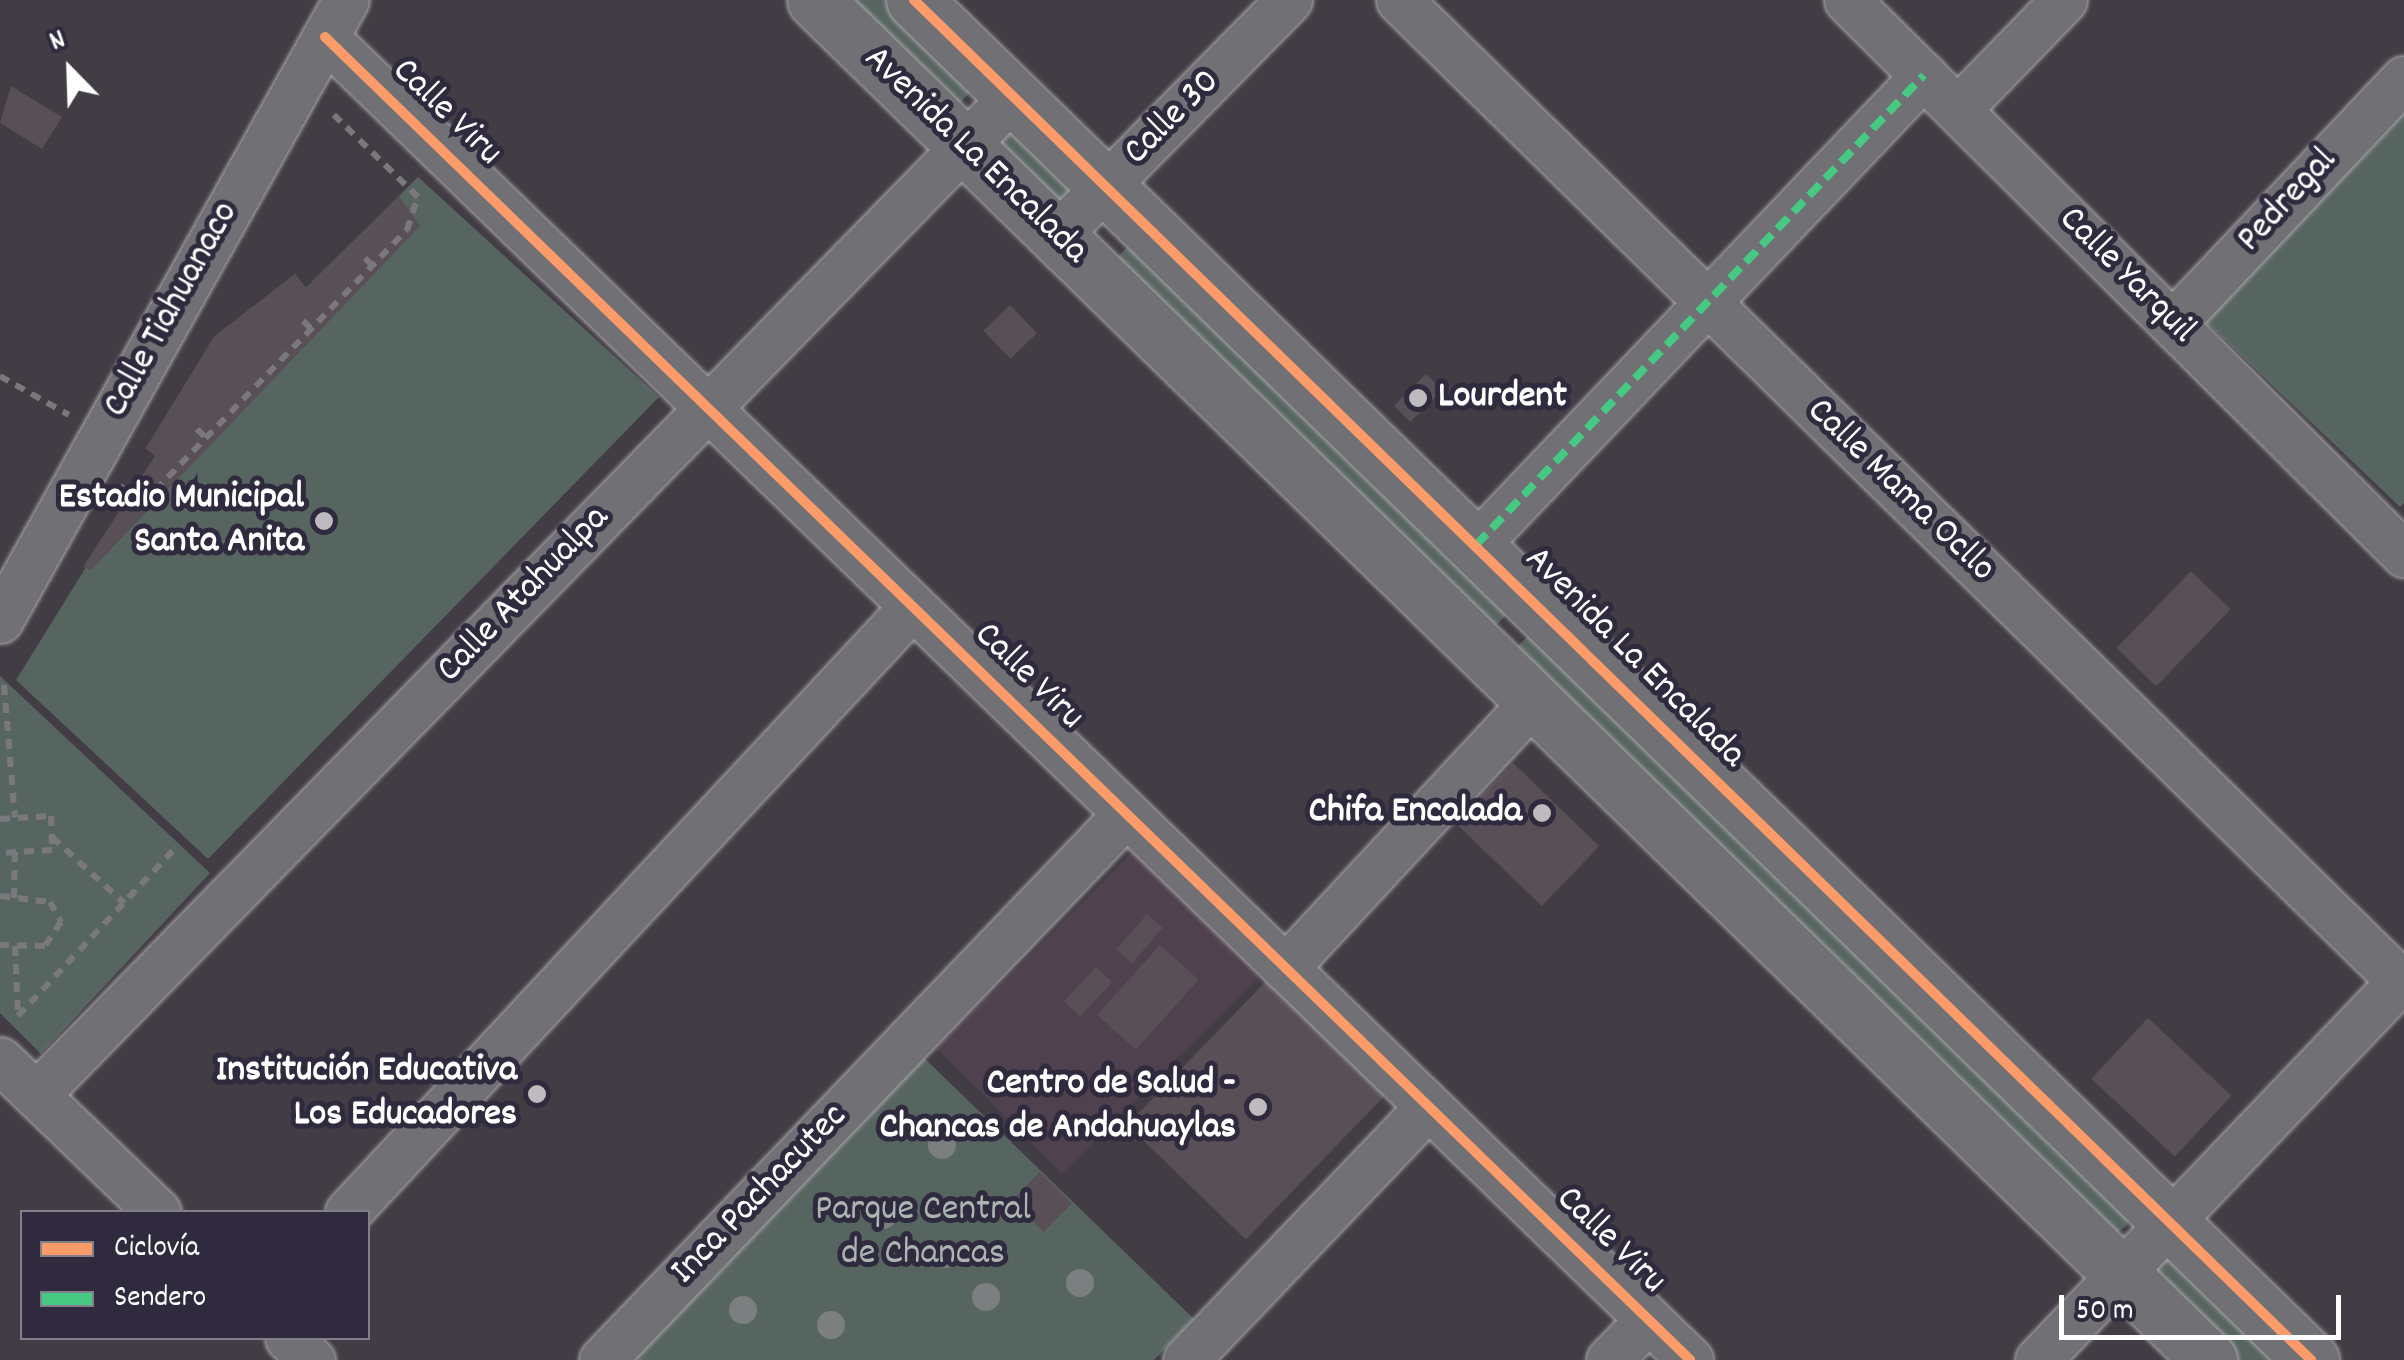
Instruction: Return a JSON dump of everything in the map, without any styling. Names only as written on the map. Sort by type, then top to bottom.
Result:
[{"type":"street","name":"Avenida La Encalada","points":[[814,0],[2209,1360]]},
{"type":"street","name":"Avenida La Encalada","points":[[914,0],[2312,1360]]},
{"type":"street","name":"Calle 30","points":[[1056,236],[1290,0]]},
{"type":"street","name":"Calle Mama Ocllo","points":[[1399,0],[2402,979]]},
{"type":"street","name":"Calle Yarquil","points":[[1847,0],[2404,554]]},
{"type":"street","points":[[1958,109],[2064,0]]},
{"type":"street","name":"Calle Viru","points":[[335,19],[708,408],[1690,1360]]},
{"type":"street","name":"Calle Tiahuanaco","points":[[0,620],[335,19]]},
{"type":"street","points":[[1476,545],[1924,75]]},
{"type":"street","name":"Pedregal","points":[[2173,323],[2404,79]]},
{"type":"street","name":"Calle Atahualpa","points":[[36,1094],[1013,96]]},
{"type":"street","points":[[350,1210],[912,607]]},
{"type":"street","points":[[1285,968],[1534,701]]},
{"type":"street","name":"Inca Pachacutec","points":[[602,1360],[1126,814]]},
{"type":"street","points":[[2038,1360],[2402,979]]},
{"type":"street","points":[[0,1060],[156,1210]]},
{"type":"street","points":[[1186,1360],[1428,1106]]},
{"type":"street","points":[[1609,1360],[1648,1320]]},
{"type":"street","points":[[290,1340],[312,1360]]},
{"type":"path","points":[[117,484],[143,502],[407,230],[418,197],[325,105]]},
{"type":"path","points":[[365,258],[373,266]]},
{"type":"path","points":[[303,320],[312,329]]},
{"type":"path","points":[[197,429],[206,438]]},
{"type":"path","points":[[4,686],[15,818]]},
{"type":"path","points":[[0,820],[50,816],[52,836],[52,850],[0,853]]},
{"type":"path","points":[[52,836],[124,903]]},
{"type":"path","points":[[16,946],[18,1016],[176,847]]},
{"type":"path","points":[[14,898],[15,852]]},
{"type":"path","points":[[0,896],[50,902],[62,922],[46,946],[0,944]]},
{"type":"shaded area","points":[[1134,851],[1259,976],[1062,1173],[937,1048]]},
{"type":"green space","points":[[841,0],[889,0],[977,85],[956,107]]},
{"type":"green space","points":[[2404,113],[2404,503],[2400,507],[2204,320]]},
{"type":"green space","points":[[1015,128],[1074,187],[1059,202],[1000,143]]},
{"type":"green space","name":"Estadio Municipal Santa Anita","points":[[418,177],[659,397],[208,859],[16,680],[155,456],[146,448],[214,337],[295,274],[306,288]]},
{"type":"green space","points":[[1137,237],[1517,604],[1491,630],[1111,264]]},
{"type":"green space","points":[[1537,627],[2129,1213],[2127,1225],[2111,1238],[1509,655]]},
{"type":"green space","points":[[0,676],[210,873],[41,1054],[0,1013]]},
{"type":"green space","name":"Parque Central de Chancas","points":[[920,1054],[1194,1319],[1154,1360],[623,1360]]},
{"type":"green space","points":[[2169,1246],[2287,1360],[2231,1360],[2146,1278]]},
{"type":"building","points":[[11,86],[62,117],[42,149],[0,123]]},
{"type":"building","points":[[399,196],[420,226],[91,570],[83,567],[155,456],[146,448],[214,337],[295,274],[306,289]]},
{"type":"building","points":[[1010,305],[1037,333],[1010,359],[983,331]]},
{"type":"building","name":"Lourdent","points":[[1426,374],[1442,390],[1410,422],[1394,406]]},
{"type":"building","points":[[2191,571],[2231,609],[2156,686],[2117,648]]},
{"type":"building","points":[[1513,763],[1599,846],[1542,906],[1455,823]]},
{"type":"building","points":[[1147,914],[1163,928],[1132,963],[1116,949]]},
{"type":"building","points":[[1160,945],[1199,980],[1136,1050],[1097,1015]]},
{"type":"building","points":[[1096,967],[1112,982],[1080,1016],[1064,1001]]},
{"type":"building","name":"Centro de Salud - Chancas de Andahuaylas","points":[[1271,976],[1390,1091],[1246,1240],[1127,1125]]},
{"type":"building","points":[[2148,1018],[2231,1096],[2175,1156],[2091,1079]]},
{"type":"building","points":[[1040,1172],[1072,1204],[1044,1232],[1012,1200]]},
{"type":"marked path","points":[[1476,545],[1924,75]]},
{"type":"cycle path","points":[[914,0],[2311,1360]]},
{"type":"cycle path","points":[[325,37],[1690,1360]]},
{"type":"place","name":"Lourdent","points":[[1418,398]]},
{"type":"place","name":"Estadio Municipal Santa Anita","points":[[324,521]]},
{"type":"place","name":"Chifa Encalada","points":[[1542,813]]},
{"type":"place","name":"Institución Educativa Los Educadores","points":[[537,1094]]},
{"type":"place","name":"Centro de Salud - Chancas de Andahuaylas","points":[[1258,1107]]}]
